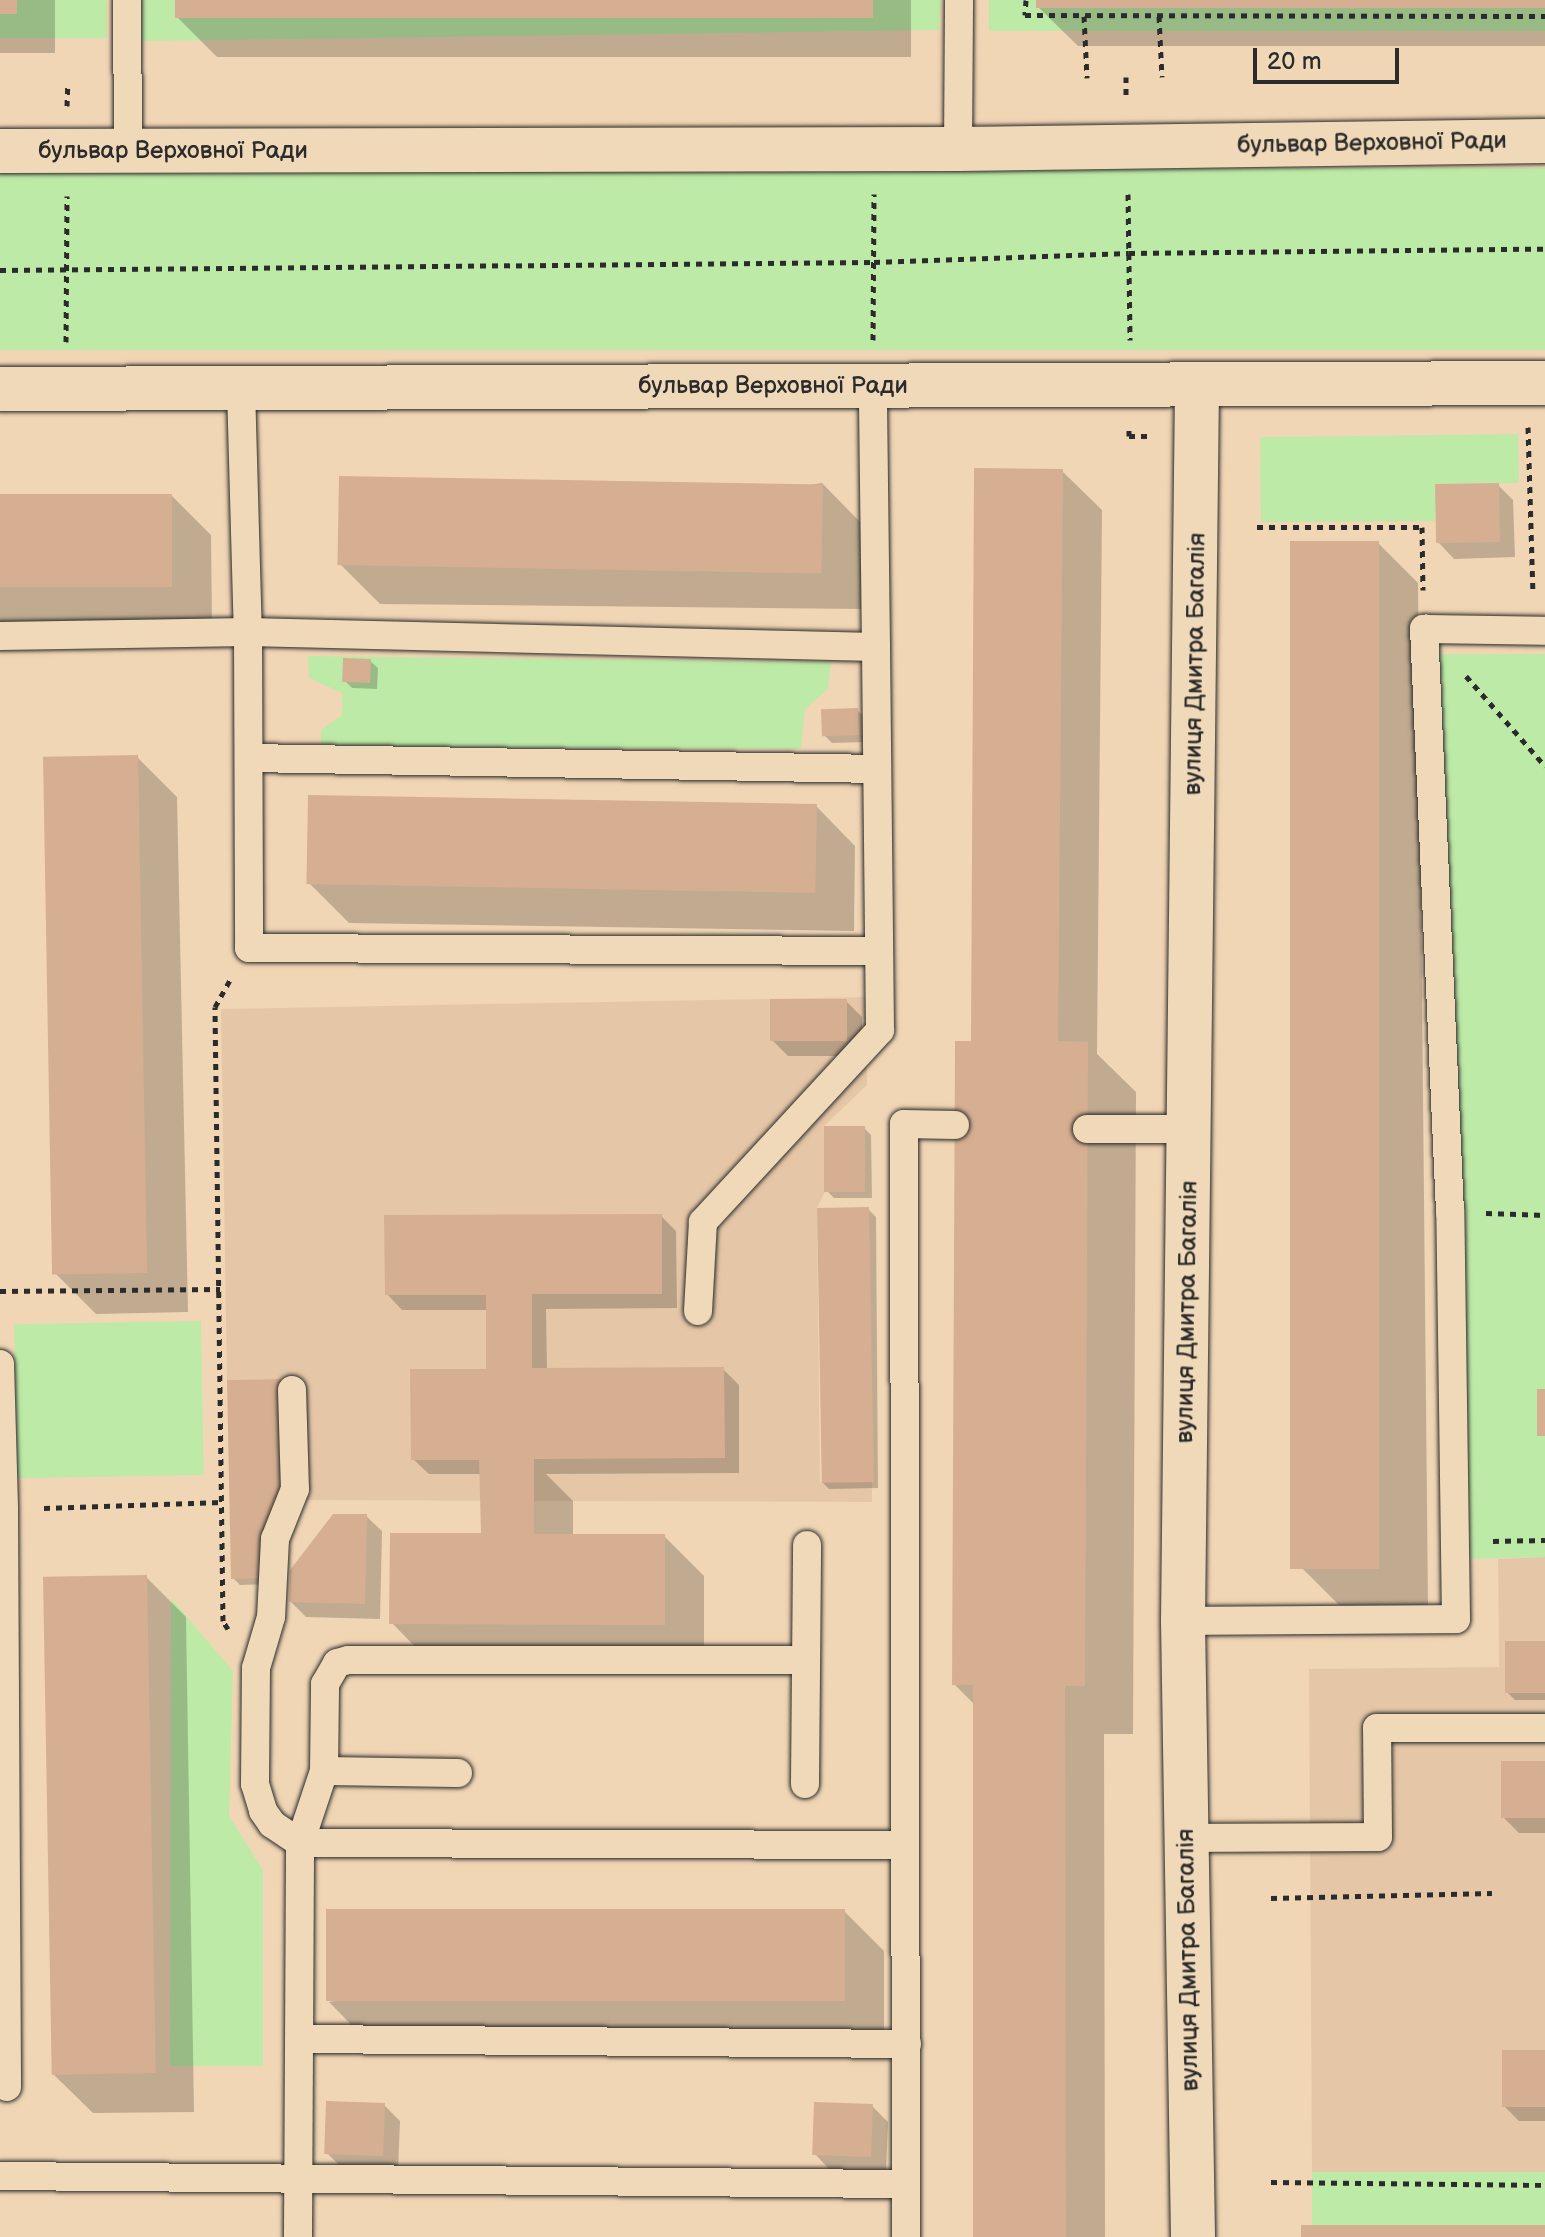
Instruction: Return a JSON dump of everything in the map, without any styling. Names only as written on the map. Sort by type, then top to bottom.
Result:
[{"type":"street","name":"бульвар Верховної Ради","points":[[0,151],[958,149],[1545,141]]},
{"type":"street","name":"бульвар Верховної Ради","points":[[0,389],[1545,383]]},
{"type":"street","name":"вулиця Дмитра Багалія","points":[[1193,2237],[1183,1621],[1197,386]]},
{"type":"lane","points":[[127,0],[128,151]]},
{"type":"lane","points":[[958,149],[959,0]]},
{"type":"lane","points":[[698,1311],[703,1222],[880,1030],[873,385]]},
{"type":"lane","points":[[241,388],[248,632],[249,948],[879,951]]},
{"type":"lane","points":[[1183,1621],[1456,1619],[1450,1212],[1424,629],[1539,631]]},
{"type":"lane","points":[[0,636],[248,632],[876,647]]},
{"type":"lane","points":[[249,758],[877,769]]},
{"type":"lane","points":[[906,2237],[904,1124],[955,1125]]},
{"type":"lane","points":[[1087,1129],[1189,1129]]},
{"type":"lane","points":[[0,1364],[4,1509],[7,2087]]},
{"type":"lane","points":[[292,1390],[295,1489],[275,1539],[271,1617],[256,1668],[258,1798],[272,1824],[300,1843],[904,1845]]},
{"type":"lane","points":[[805,1784],[807,1545]]},
{"type":"lane","points":[[298,2237],[300,1843],[324,1771],[325,1684],[330,1671],[348,1660],[806,1660]]},
{"type":"lane","points":[[1187,1838],[1378,1837],[1377,1728],[1545,1728]]},
{"type":"lane","points":[[324,1771],[458,1773]]},
{"type":"lane","points":[[301,2039],[907,2044]]},
{"type":"lane","points":[[0,2176],[906,2184]]},
{"type":"path","points":[[1026,0],[1025,15],[1545,16]]},
{"type":"path","points":[[1084,16],[1087,78]]},
{"type":"path","points":[[1159,16],[1162,77]]},
{"type":"path","points":[[1126,77],[1129,436]]},
{"type":"path","points":[[59,388],[66,348],[68,83]]},
{"type":"path","points":[[873,385],[874,149]]},
{"type":"path","points":[[0,270],[874,262],[1129,253],[1545,249]]},
{"type":"path","points":[[1528,426],[1539,631]]},
{"type":"path","points":[[1257,527],[1422,527],[1424,629],[1545,766]]},
{"type":"path","points":[[249,948],[215,1007],[223,1621],[256,1668]]},
{"type":"path","points":[[1450,1212],[1545,1215]]},
{"type":"path","points":[[0,1291],[220,1289]]},
{"type":"path","points":[[4,1509],[222,1502]]},
{"type":"path","points":[[1456,1541],[1545,1540]]},
{"type":"path","points":[[1271,1898],[1492,1893]]},
{"type":"path","points":[[1271,2182],[1545,2185]]},
{"type":"shaded area","points":[[866,997],[867,1085],[824,1126],[825,1192],[817,1208],[820,1482],[872,1482],[872,1502],[302,1500],[302,1379],[227,1380],[221,1009]]},
{"type":"shaded area","points":[[1545,1557],[1545,2172],[1312,2173],[1309,1669],[1499,1667],[1498,1559]]},
{"type":"green space","points":[[0,0],[107,0],[107,38],[0,38]]},
{"type":"green space","points":[[138,0],[941,0],[939,30],[138,41]]},
{"type":"green space","points":[[989,0],[1545,0],[1545,31],[989,31]]},
{"type":"green space","points":[[0,168],[1545,168],[1545,350],[0,350]]},
{"type":"green space","points":[[1518,434],[1519,483],[1435,484],[1435,521],[1261,522],[1260,437]]},
{"type":"green space","points":[[1433,654],[1545,654],[1545,1557],[1457,1559]]},
{"type":"green space","points":[[308,656],[831,662],[828,689],[805,709],[801,749],[321,747],[321,730],[342,715],[342,693],[309,678]]},
{"type":"green space","points":[[201,1321],[204,1475],[17,1478],[14,1324]]},
{"type":"green space","points":[[171,1598],[233,1671],[229,1816],[263,1870],[263,2066],[170,2066]]},
{"type":"green space","points":[[1312,2172],[1545,2172],[1545,2226],[1312,2226]]},
{"type":"building","points":[[0,0],[17,0],[17,14],[0,14]]},
{"type":"building","points":[[175,0],[873,0],[873,18],[175,18]]},
{"type":"building","points":[[1036,0],[1545,0],[1545,8],[1036,8]]},
{"type":"building","points":[[974,468],[1063,469],[1058,1041],[1088,1042],[1085,1686],[1065,1686],[1066,2237],[973,2237],[973,1685],[952,1685],[955,1041],[971,1041]]},
{"type":"building","points":[[339,476],[823,484],[821,573],[337,565]]},
{"type":"building","points":[[1499,483],[1500,542],[1436,543],[1435,484]]},
{"type":"building","points":[[0,494],[172,494],[172,587],[0,587]]},
{"type":"building","points":[[1290,541],[1379,541],[1379,1569],[1290,1569]]},
{"type":"building","points":[[343,658],[371,659],[370,683],[342,682]]},
{"type":"building","points":[[858,708],[859,735],[822,736],[821,709]]},
{"type":"building","points":[[138,755],[147,1273],[52,1275],[43,757]]},
{"type":"building","points":[[308,795],[817,804],[815,893],[306,884]]},
{"type":"building","points":[[770,999],[847,999],[847,1041],[770,1041]]},
{"type":"building","points":[[824,1126],[865,1126],[865,1192],[824,1192]]},
{"type":"building","points":[[869,1207],[874,1482],[822,1483],[817,1208]]},
{"type":"building","points":[[662,1214],[662,1294],[532,1294],[532,1368],[724,1367],[725,1458],[534,1459],[534,1534],[665,1534],[665,1625],[389,1624],[390,1533],[481,1533],[479,1460],[411,1460],[410,1369],[486,1369],[486,1295],[385,1295],[384,1215]]},
{"type":"building","points":[[281,1379],[283,1500],[264,1578],[231,1579],[227,1380]]},
{"type":"building","points":[[1537,1389],[1545,1389],[1545,1436],[1537,1436]]},
{"type":"building","points":[[333,1514],[367,1514],[365,1604],[289,1602],[290,1570]]},
{"type":"building","points":[[147,1575],[156,2073],[52,2075],[43,1577]]},
{"type":"building","points":[[1505,1641],[1545,1641],[1545,1693],[1505,1693]]},
{"type":"building","points":[[1501,1761],[1545,1761],[1545,1818],[1501,1818]]},
{"type":"building","points":[[326,1909],[845,1909],[845,2001],[326,2001]]},
{"type":"building","points":[[1502,2050],[1545,2050],[1545,2107],[1502,2107]]},
{"type":"building","points":[[326,2101],[385,2103],[383,2156],[324,2154]]},
{"type":"building","points":[[814,2102],[873,2104],[871,2157],[812,2155]]},
{"type":"building","points":[[1301,2225],[1545,2225],[1545,2237],[1301,2237]]}]
